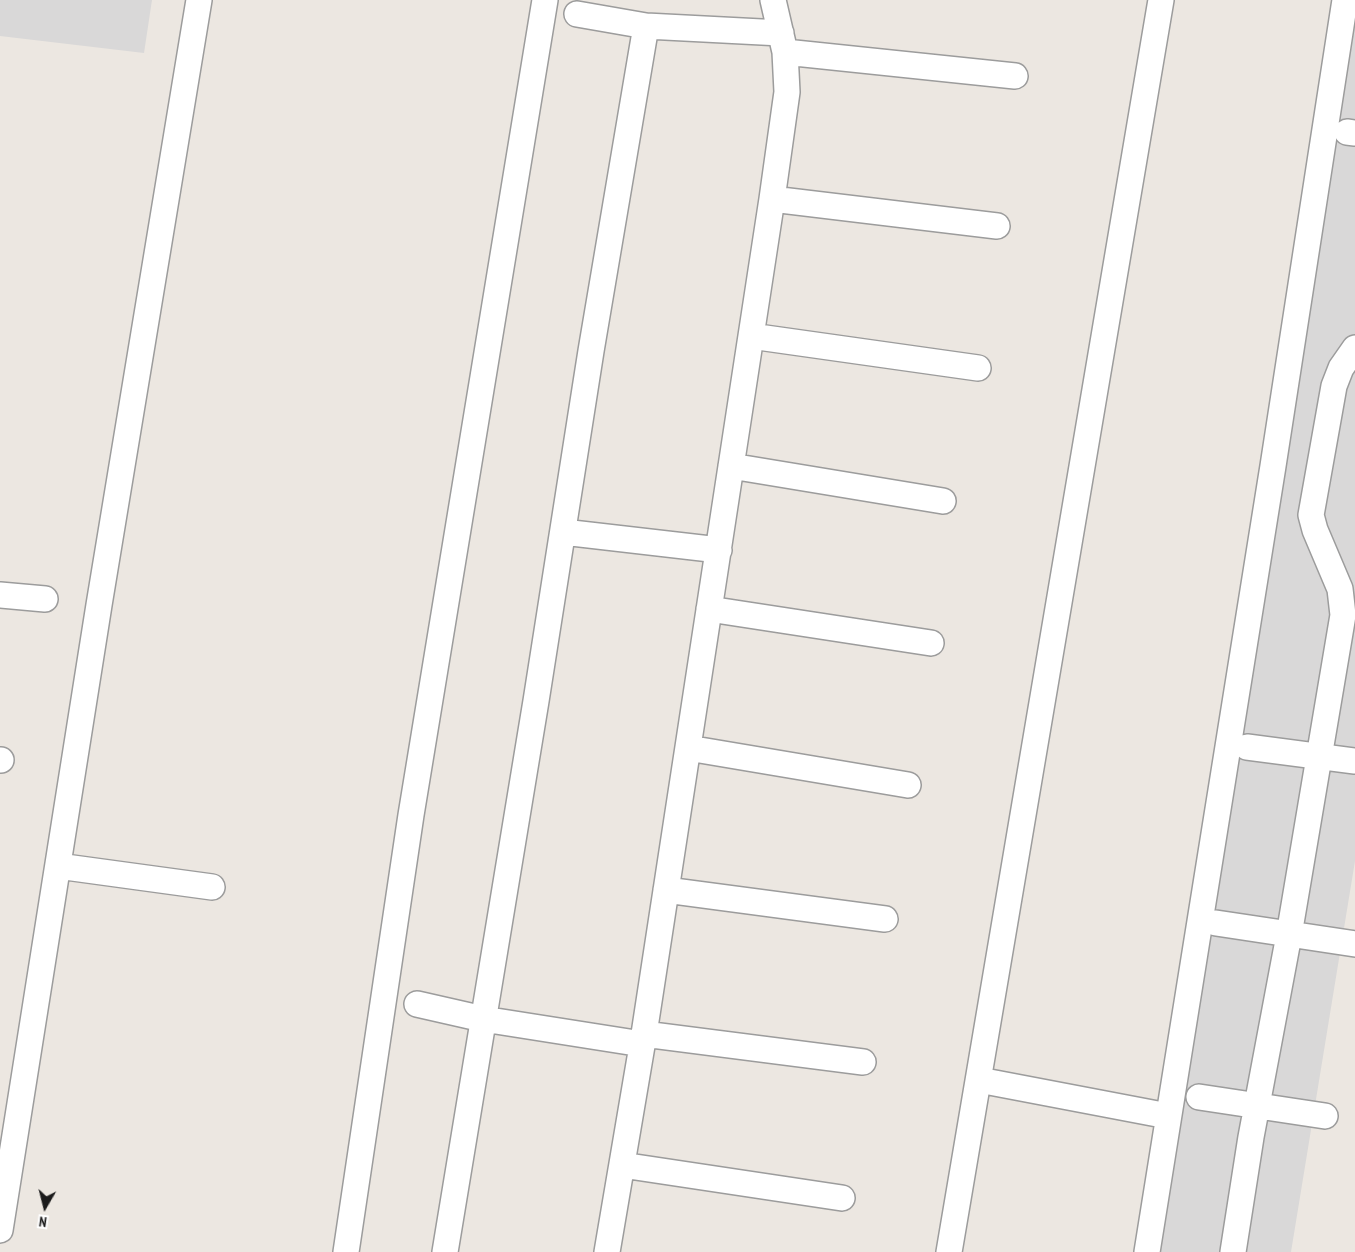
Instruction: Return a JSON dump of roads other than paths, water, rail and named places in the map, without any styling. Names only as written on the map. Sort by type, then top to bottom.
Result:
[{"type":"street","points":[[0,1230],[199,0]]},
{"type":"street","points":[[346,1252],[414,795],[545,0]]},
{"type":"street","points":[[607,1252],[643,1039],[732,466],[787,92],[783,43],[774,0]]},
{"type":"street","points":[[949,1252],[1161,0]]},
{"type":"street","points":[[1147,1252],[1272,476],[1345,0]]},
{"type":"street","points":[[576,14],[646,26],[783,43],[1015,76]]},
{"type":"street","points":[[445,1252],[563,532],[590,351],[646,26]]},
{"type":"street","points":[[772,199],[998,226]]},
{"type":"street","points":[[752,336],[978,368]]},
{"type":"street","points":[[1233,1252],[1256,1107],[1289,935],[1343,615],[1340,590],[1315,530],[1311,515],[1334,386],[1341,368],[1355,348]]},
{"type":"street","points":[[732,466],[943,500]]},
{"type":"street","points":[[563,532],[718,550]]},
{"type":"street","points":[[0,595],[44,599]]},
{"type":"street","points":[[709,609],[931,643]]},
{"type":"street","points":[[688,748],[908,785]]},
{"type":"street","points":[[1248,748],[1319,755],[1355,761]]},
{"type":"street","points":[[58,866],[212,887]]},
{"type":"street","points":[[666,890],[885,918]]},
{"type":"street","points":[[1216,923],[1355,944]]},
{"type":"street","points":[[417,1004],[483,1018],[643,1039],[863,1062]]},
{"type":"street","points":[[979,1080],[1168,1116]]},
{"type":"street","points":[[1199,1097],[1325,1116]]},
{"type":"street","points":[[622,1165],[842,1198]]}]
